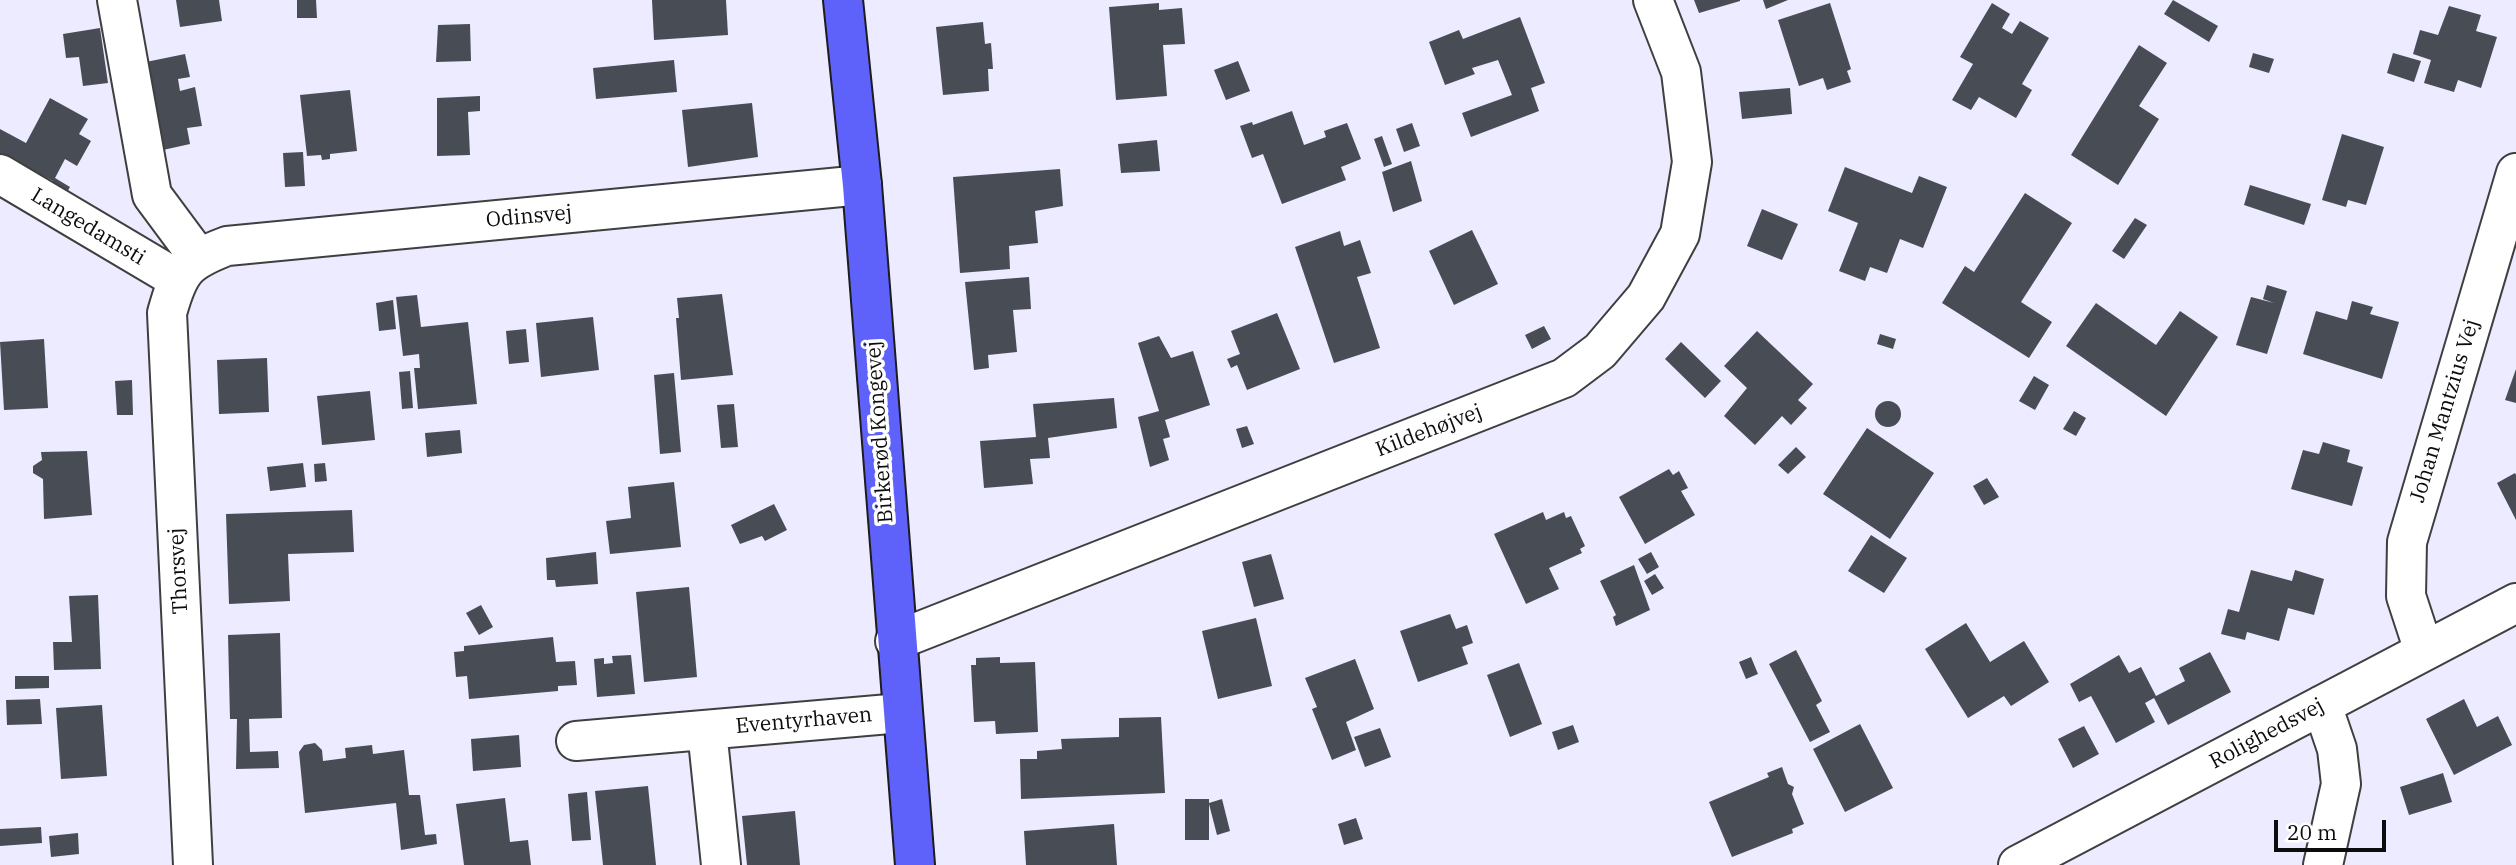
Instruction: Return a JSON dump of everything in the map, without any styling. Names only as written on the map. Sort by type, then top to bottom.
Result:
[{"type":"main road","name":"Birkerød Kongevej","points":[[843,0],[862,185],[895,641],[915,865]]},
{"type":"street","points":[[117,0],[152,195],[187,268]]},
{"type":"street","name":"Kildehøjvej","points":[[895,641],[1564,378],[1600,351],[1646,297],[1680,234],[1692,162],[1681,72],[1653,0]]},
{"type":"street","name":"Johan Mantzius Vej","points":[[2424,652],[2406,596],[2407,542],[2516,173]]},
{"type":"street","name":"Langedamsti","points":[[0,174],[187,268]]},
{"type":"street","name":"Odinsvej","points":[[187,268],[227,246],[862,185]]},
{"type":"street","name":"Thorsvej","points":[[187,268],[167,313],[193,865]]},
{"type":"street","name":"Rolighedsvej","points":[[2018,865],[2516,603]]},
{"type":"street","points":[[2322,705],[2337,749],[2341,784],[2323,865]]},
{"type":"street","name":"Eventyrhaven","points":[[576,741],[901,713]]},
{"type":"street","name":"Eventyrhaven","points":[[707,730],[721,865]]},
{"type":"building","points":[[176,0],[219,0],[222,21],[180,27]]},
{"type":"building","points":[[297,0],[316,0],[317,18],[297,18]]},
{"type":"building","points":[[652,0],[726,0],[728,35],[654,40]]},
{"type":"building","points":[[1694,0],[1740,0],[1740,1],[1699,13]]},
{"type":"building","points":[[1763,0],[1788,0],[1766,9]]},
{"type":"building","points":[[2173,0],[2218,26],[2209,42],[2164,14]]},
{"type":"building","points":[[1159,3],[1159,10],[1182,8],[1185,44],[1163,45],[1167,96],[1116,100],[1109,7]]},
{"type":"building","points":[[1830,3],[1851,69],[1847,71],[1851,82],[1827,90],[1823,78],[1799,86],[1778,20]]},
{"type":"building","points":[[1992,3],[2010,14],[2002,28],[2012,34],[2020,21],[2049,38],[2022,84],[2032,90],[2016,118],[1979,97],[1971,110],[1952,100],[1973,64],[1960,57]]},
{"type":"building","points":[[2449,6],[2481,15],[2476,31],[2497,37],[2481,88],[2458,80],[2454,92],[2424,83],[2431,60],[2413,54],[2420,30],[2438,35]]},
{"type":"building","points":[[1520,17],[1545,83],[1531,88],[1539,111],[1471,137],[1462,113],[1512,95],[1498,60],[1472,68],[1475,74],[1445,85],[1429,42],[1459,30],[1463,39]]},
{"type":"building","points":[[983,22],[985,44],[991,43],[993,69],[988,69],[989,91],[943,95],[936,27]]},
{"type":"building","points":[[470,24],[471,61],[436,62],[438,25]]},
{"type":"building","points":[[100,28],[108,83],[83,86],[79,57],[66,58],[63,34]]},
{"type":"building","points":[[2139,45],[2167,63],[2139,106],[2159,119],[2118,185],[2071,155]]},
{"type":"building","points":[[2253,53],[2274,59],[2269,73],[2249,67]]},
{"type":"building","points":[[2393,53],[2421,61],[2414,82],[2387,73]]},
{"type":"building","points":[[185,54],[190,77],[178,79],[180,91],[195,87],[202,126],[187,128],[190,144],[163,150],[146,62]]},
{"type":"building","points":[[674,60],[677,92],[596,99],[593,68]]},
{"type":"building","points":[[1238,61],[1250,91],[1226,100],[1214,70]]},
{"type":"building","points":[[1790,88],[1792,114],[1742,119],[1739,92]]},
{"type":"building","points":[[350,90],[357,151],[330,154],[330,159],[322,160],[321,155],[307,156],[300,95]]},
{"type":"building","points":[[480,96],[480,111],[468,112],[470,155],[437,156],[437,98]]},
{"type":"building","points":[[50,98],[88,119],[79,134],[91,141],[77,166],[65,159],[55,178],[70,187],[62,201],[47,193],[53,181],[0,153],[0,129],[26,143]]},
{"type":"building","points":[[752,103],[758,157],[688,167],[682,110]]},
{"type":"building","points":[[1292,111],[1304,145],[1326,137],[1324,131],[1347,123],[1361,159],[1341,167],[1346,180],[1282,204],[1263,154],[1252,158],[1240,126],[1252,122],[1253,125]]},
{"type":"building","points":[[1412,123],[1420,146],[1404,152],[1396,129]]},
{"type":"building","points":[[2342,134],[2384,147],[2366,205],[2348,200],[2346,207],[2322,200]]},
{"type":"building","points":[[1382,136],[1392,164],[1384,167],[1374,139]]},
{"type":"building","points":[[1157,140],[1160,171],[1121,173],[1118,144]]},
{"type":"building","points":[[303,152],[305,186],[285,187],[283,153]]},
{"type":"building","points":[[1411,161],[1422,201],[1393,212],[1382,172]]},
{"type":"building","points":[[1845,167],[1912,193],[1919,176],[1947,187],[1923,248],[1900,239],[1887,273],[1870,267],[1865,281],[1839,271],[1858,223],[1828,211]]},
{"type":"building","points":[[1060,169],[1063,206],[1035,211],[1038,243],[1009,246],[1010,269],[960,273],[953,177]]},
{"type":"building","points":[[2250,185],[2311,204],[2304,225],[2244,205]]},
{"type":"building","points":[[2025,193],[2072,223],[2021,302],[2052,322],[2029,358],[1942,303],[1965,266],[1974,272]]},
{"type":"building","points":[[1762,209],[1798,224],[1782,260],[1747,246]]},
{"type":"building","points":[[2135,218],[2147,225],[2124,259],[2112,251]]},
{"type":"building","points":[[1472,230],[1498,284],[1454,305],[1429,251]]},
{"type":"building","points":[[1340,231],[1344,246],[1360,240],[1371,273],[1357,277],[1380,348],[1334,363],[1295,247]]},
{"type":"building","points":[[1029,277],[1031,309],[1013,310],[1017,352],[988,355],[989,368],[974,370],[965,282]]},
{"type":"building","points":[[2267,285],[2287,291],[2267,354],[2236,345],[2251,297],[2274,303],[2263,299]]},
{"type":"building","points":[[722,294],[733,375],[681,380],[677,298]]},
{"type":"building","points":[[417,295],[421,327],[468,322],[477,404],[418,409],[414,368],[420,368],[419,354],[403,356],[396,297]]},
{"type":"building","points":[[393,300],[396,329],[379,331],[376,303]]},
{"type":"building","points":[[2352,301],[2373,307],[2370,314],[2399,322],[2382,379],[2303,354],[2316,311],[2347,320]]},
{"type":"building","points":[[2096,303],[2156,345],[2180,311],[2218,337],[2166,416],[2066,346]]},
{"type":"building","points":[[1277,313],[1300,369],[1247,390],[1237,365],[1231,368],[1227,359],[1240,354],[1231,331]]},
{"type":"building","points":[[593,317],[599,370],[541,377],[536,323]]},
{"type":"building","points":[[1544,326],[1551,339],[1532,349],[1525,335]]},
{"type":"building","points":[[526,329],[529,362],[509,364],[506,331]]},
{"type":"building","points":[[1757,331],[1813,384],[1798,400],[1807,408],[1791,425],[1782,416],[1755,445],[1724,416],[1747,388],[1724,366]]},
{"type":"building","points":[[1880,334],[1896,339],[1893,349],[1877,344]]},
{"type":"building","points":[[1159,336],[1171,358],[1193,351],[1210,405],[1165,420],[1170,437],[1163,439],[1169,460],[1150,467],[1138,417],[1159,411],[1138,343]]},
{"type":"building","points":[[44,339],[48,408],[4,410],[0,342]]},
{"type":"building","points":[[1681,342],[1721,381],[1705,398],[1665,359]]},
{"type":"building","points":[[267,358],[269,412],[219,414],[217,360]]},
{"type":"building","points":[[2516,369],[2516,403],[2505,400]]},
{"type":"building","points":[[410,371],[413,408],[402,409],[399,372]]},
{"type":"building","points":[[674,373],[681,452],[660,454],[654,375]]},
{"type":"building","points":[[2034,376],[2049,385],[2035,410],[2019,401]]},
{"type":"building","points":[[132,380],[133,415],[117,415],[115,381]]},
{"type":"building","points":[[370,391],[375,440],[322,445],[317,396]]},
{"type":"building","points":[[1114,398],[1117,428],[1048,438],[1050,458],[1030,459],[1033,484],[984,488],[980,441],[1036,437],[1033,404]]},
{"type":"building","points":[[1888,401],[1897,405],[1901,414],[1897,423],[1888,427],[1879,423],[1875,414],[1879,405]]},
{"type":"building","points":[[734,404],[738,447],[721,448],[717,405]]},
{"type":"building","points":[[2074,411],[2086,418],[2076,436],[2063,429]]},
{"type":"building","points":[[1247,426],[1254,444],[1242,448],[1236,429]]},
{"type":"building","points":[[1867,428],[1934,473],[1890,539],[1823,494]]},
{"type":"building","points":[[460,430],[462,453],[427,457],[425,433]]},
{"type":"building","points":[[2323,442],[2350,450],[2347,462],[2363,467],[2352,506],[2291,489],[2303,450],[2319,454]]},
{"type":"building","points":[[1796,447],[1806,457],[1788,474],[1778,465]]},
{"type":"building","points":[[87,451],[92,515],[44,519],[43,479],[33,473],[33,466],[42,460],[41,452]]},
{"type":"building","points":[[303,463],[306,487],[270,491],[267,467]]},
{"type":"building","points":[[325,463],[327,481],[315,482],[314,464]]},
{"type":"building","points":[[1669,469],[1673,475],[1679,471],[1688,488],[1681,491],[1695,515],[1645,544],[1619,497]]},
{"type":"building","points":[[2515,473],[2516,475],[2516,520],[2497,483]]},
{"type":"building","points":[[1987,478],[1999,497],[1984,505],[1973,486]]},
{"type":"building","points":[[674,482],[681,547],[610,554],[606,521],[631,518],[628,487]]},
{"type":"building","points":[[774,504],[787,530],[765,541],[762,536],[740,544],[731,525]]},
{"type":"building","points":[[352,510],[354,552],[288,554],[290,601],[229,604],[226,514]]},
{"type":"building","points":[[1543,512],[1546,520],[1564,512],[1566,518],[1571,516],[1585,546],[1580,549],[1582,553],[1549,568],[1559,589],[1526,604],[1494,534]]},
{"type":"building","points":[[1871,535],[1907,558],[1884,593],[1848,571]]},
{"type":"building","points":[[596,552],[598,584],[556,587],[555,580],[547,580],[546,558]]},
{"type":"building","points":[[1651,552],[1659,567],[1647,574],[1638,559]]},
{"type":"building","points":[[1271,554],[1284,599],[1254,607],[1242,562]]},
{"type":"building","points":[[1634,565],[1650,610],[1616,626],[1613,617],[1616,615],[1600,581]]},
{"type":"building","points":[[2251,570],[2292,581],[2295,570],[2324,579],[2314,615],[2288,608],[2279,641],[2247,632],[2245,640],[2221,634],[2228,609],[2239,612]]},
{"type":"building","points":[[1655,574],[1664,588],[1652,595],[1644,581]]},
{"type":"building","points":[[689,587],[697,677],[644,682],[636,592]]},
{"type":"building","points":[[98,595],[101,669],[54,670],[53,642],[72,642],[69,596]]},
{"type":"building","points":[[481,605],[493,627],[479,635],[466,613]]},
{"type":"building","points":[[1450,614],[1456,629],[1467,625],[1473,643],[1462,647],[1468,664],[1418,682],[1400,631]]},
{"type":"building","points":[[1256,618],[1272,686],[1218,699],[1202,631]]},
{"type":"building","points":[[1966,623],[1990,662],[2024,641],[2049,682],[2011,706],[2004,696],[1968,718],[1925,649]]},
{"type":"building","points":[[280,633],[282,718],[249,719],[250,752],[278,751],[279,768],[236,769],[237,719],[230,719],[228,635]]},
{"type":"building","points":[[553,637],[556,662],[575,661],[577,685],[558,686],[558,691],[469,699],[467,676],[456,677],[454,652],[464,651],[464,646]]},
{"type":"building","points":[[1796,650],[1822,701],[1816,705],[1830,732],[1810,742],[1769,664]]},
{"type":"building","points":[[2210,652],[2231,692],[2168,725],[2154,698],[2145,703],[2155,722],[2116,743],[2091,696],[2079,702],[2070,684],[2119,655],[2129,673],[2141,667],[2156,696],[2185,681],[2179,668]]},
{"type":"building","points":[[631,655],[635,694],[597,697],[594,659],[604,658],[604,664],[613,663],[612,656]]},
{"type":"building","points":[[1000,657],[1000,663],[1035,662],[1038,732],[996,734],[995,721],[974,722],[971,665],[976,665],[976,658]]},
{"type":"building","points":[[1751,657],[1758,674],[1746,679],[1739,662]]},
{"type":"building","points":[[1355,659],[1374,709],[1346,722],[1356,750],[1332,760],[1312,709],[1317,707],[1305,678]]},
{"type":"building","points":[[1519,663],[1542,724],[1510,737],[1487,675]]},
{"type":"building","points":[[15,676],[49,676],[49,688],[15,689]]},
{"type":"building","points":[[40,699],[42,724],[7,725],[6,700]]},
{"type":"building","points":[[2464,699],[2477,727],[2498,716],[2512,745],[2454,775],[2426,719]]},
{"type":"building","points":[[102,705],[107,776],[61,779],[56,708]]},
{"type":"building","points":[[1161,717],[1165,793],[1021,799],[1020,759],[1037,759],[1037,751],[1062,749],[1061,739],[1119,737],[1119,718]]},
{"type":"building","points":[[1860,724],[1893,788],[1845,812],[1813,749]]},
{"type":"building","points":[[1573,725],[1579,742],[1558,750],[1552,732]]},
{"type":"building","points":[[2084,726],[2099,754],[2073,768],[2058,739]]},
{"type":"building","points":[[1380,728],[1391,757],[1365,767],[1354,737]]},
{"type":"building","points":[[519,735],[521,767],[473,771],[471,739]]},
{"type":"building","points":[[315,743],[322,750],[323,761],[346,758],[345,748],[372,745],[373,754],[404,750],[409,795],[420,795],[425,835],[436,834],[437,844],[401,850],[396,803],[305,813],[299,752],[304,745]]},
{"type":"building","points":[[1782,767],[1788,784],[1794,787],[1792,794],[1804,824],[1792,829],[1793,833],[1732,857],[1709,802],[1769,777],[1767,773]]},
{"type":"building","points":[[2443,773],[2452,802],[2409,815],[2400,787]]},
{"type":"building","points":[[648,786],[656,865],[603,865],[595,791]]},
{"type":"building","points":[[587,792],[591,840],[572,841],[568,794]]},
{"type":"building","points":[[505,798],[510,842],[528,840],[531,865],[464,865],[456,804]]},
{"type":"building","points":[[1185,799],[1209,799],[1209,803],[1222,799],[1230,831],[1217,835],[1209,804],[1209,840],[1185,840]]},
{"type":"building","points":[[795,811],[800,865],[747,865],[742,816]]},
{"type":"building","points":[[1356,818],[1363,839],[1344,845],[1338,824]]},
{"type":"building","points":[[1114,824],[1117,865],[1026,865],[1024,831]]},
{"type":"building","points":[[41,827],[42,843],[0,846],[0,829]]},
{"type":"building","points":[[78,833],[79,854],[51,857],[49,836]]}]
